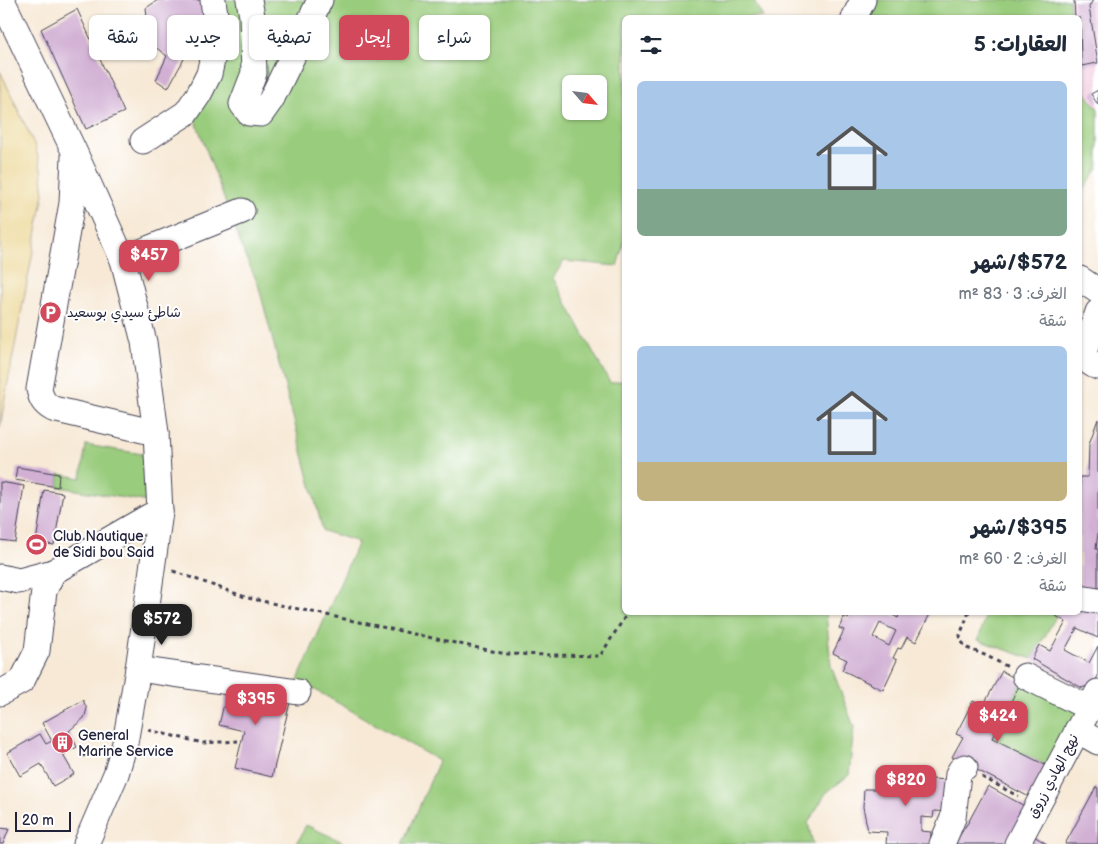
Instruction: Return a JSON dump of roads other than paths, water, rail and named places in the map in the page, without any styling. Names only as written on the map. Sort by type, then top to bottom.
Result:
[{"type":"street","points":[[2,0],[74,151],[122,260],[144,342],[156,433],[160,512],[138,669],[125,743],[116,774],[86,844]]},
{"type":"street","points":[[143,140],[186,113],[199,94],[209,74],[214,51],[216,22],[213,0]]},
{"type":"street","points":[[250,0],[253,25],[254,73],[242,104],[249,113],[261,114],[271,100],[320,0]]},
{"type":"street","points":[[856,15],[863,0]]},
{"type":"street","points":[[74,151],[72,203],[38,389],[46,405],[54,409],[156,433]]},
{"type":"street","points":[[122,260],[242,211]]},
{"type":"street","points":[[1082,280],[1098,291]]},
{"type":"street","points":[[1091,361],[1098,312]]},
{"type":"street","points":[[0,577],[19,582],[53,572],[160,512]]},
{"type":"street","points":[[0,693],[22,681],[37,651],[44,591],[53,572]]},
{"type":"street","points":[[1082,598],[1098,601]]},
{"type":"street","points":[[138,669],[298,692]]},
{"type":"street","name":"نهج الهادي زروق","points":[[1017,844],[1036,806],[1090,718],[1026,676]]},
{"type":"street","points":[[942,844],[953,818],[958,774],[960,769],[965,767]]},
{"type":"place","name":"شاطئ سيدي بوسعيد","points":[[51,312]]},
{"type":"place","name":"Club Nautique de Sidi bou Said","points":[[37,544]]},
{"type":"place","name":"General Marine Service","points":[[62,743]]}]
